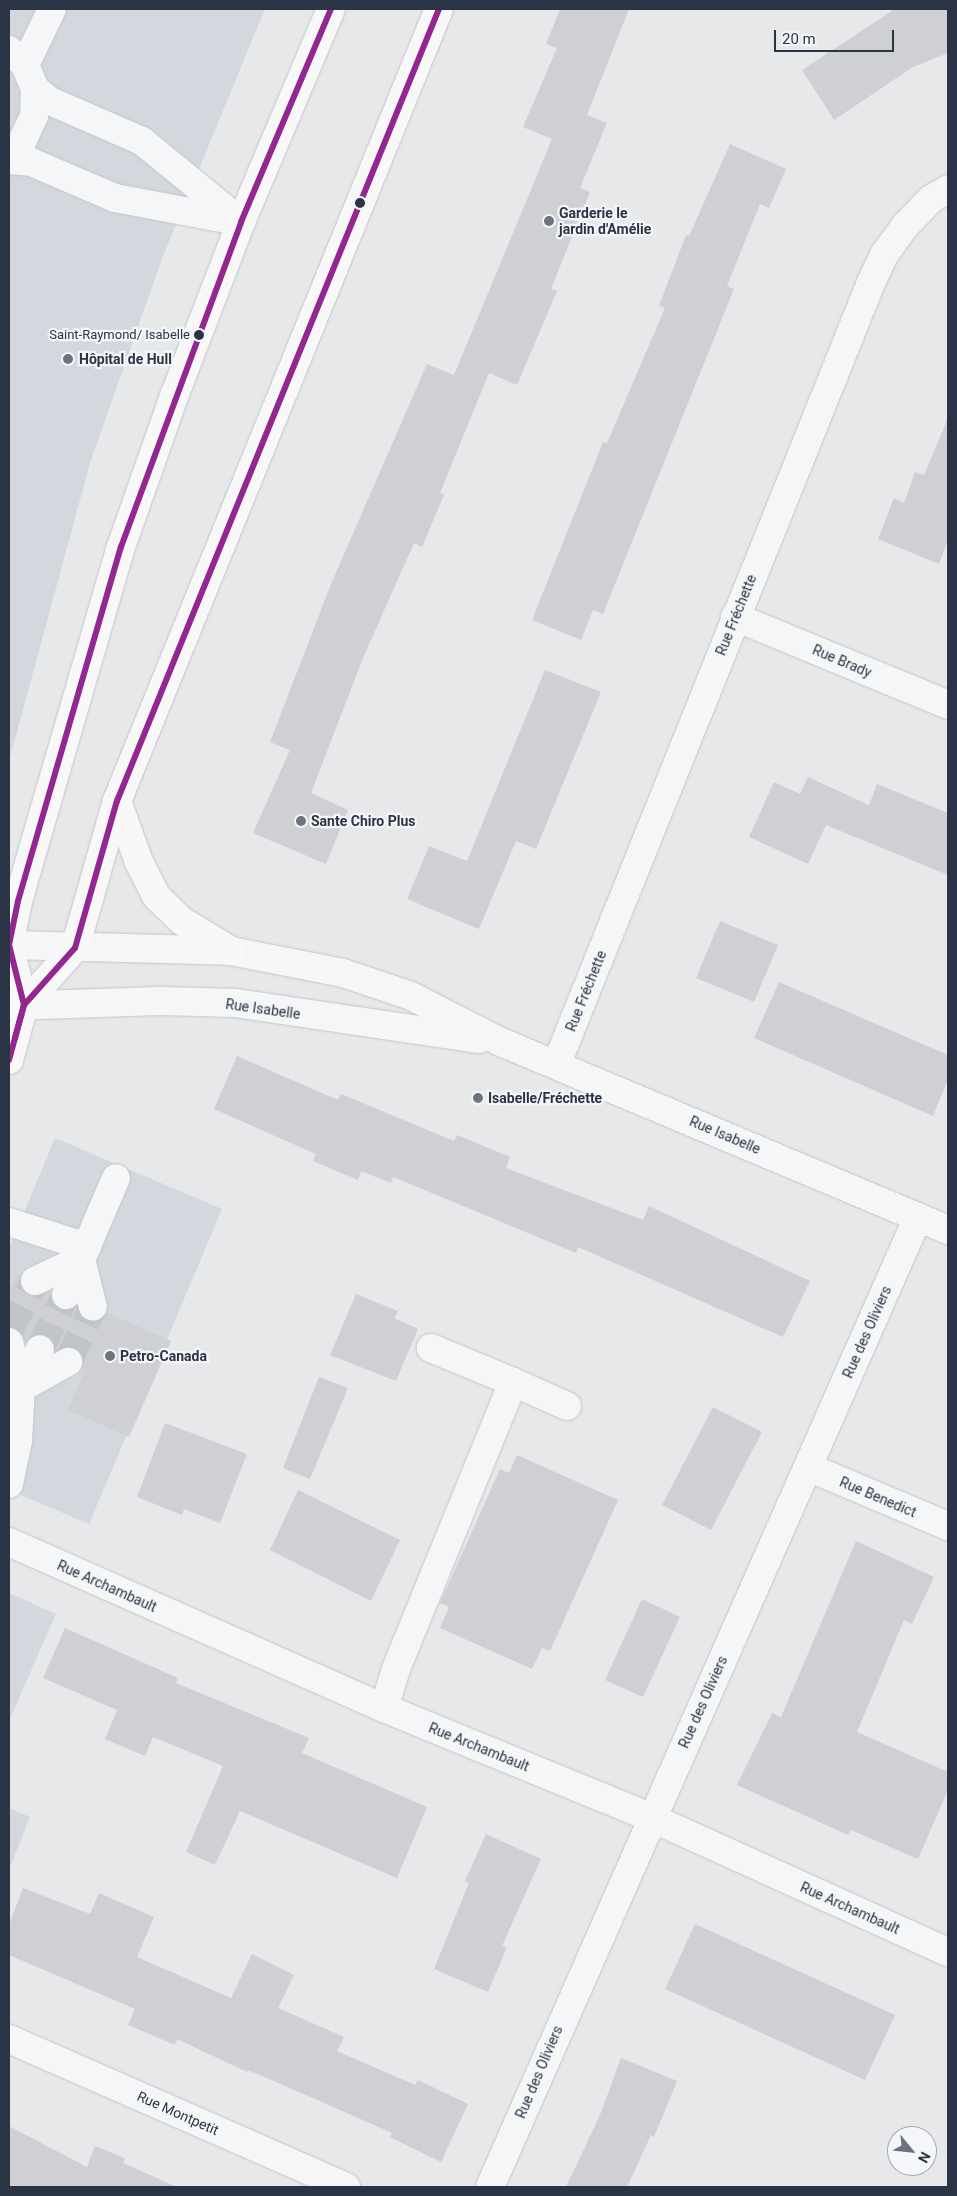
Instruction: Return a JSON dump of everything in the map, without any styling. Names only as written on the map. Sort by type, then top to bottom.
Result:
[{"type":"main road","points":[[9,1060],[17,1005],[9,945],[23,879],[122,547],[175,394],[241,222],[331,9]]},
{"type":"main road","points":[[17,1005],[75,948],[117,801],[439,9]]},
{"type":"main road","points":[[117,801],[139,862],[156,896],[182,921],[231,951]]},
{"type":"street","points":[[9,152],[22,142],[34,116],[23,68],[52,9]]},
{"type":"street","points":[[23,68],[50,101],[142,142],[241,222]]},
{"type":"street","points":[[9,160],[31,162],[116,198],[241,222]]},
{"type":"street","name":"Rue Fréchette","points":[[557,1063],[734,617],[884,255],[931,199],[948,189]]},
{"type":"street","name":"Rue Brady","points":[[734,617],[948,705]]},
{"type":"street","name":"Rue Isabelle","points":[[9,945],[231,951],[343,974],[403,994],[500,1042],[557,1063],[948,1230]]},
{"type":"street","name":"Rue Isabelle","points":[[17,1005],[160,1001],[235,1003],[500,1042]]},
{"type":"street","points":[[66,1295],[116,1178]]},
{"type":"street","name":"Rue des Oliviers","points":[[490,2187],[918,1217]]},
{"type":"street","points":[[9,1222],[84,1253]]},
{"type":"street","points":[[35,1281],[84,1253]]},
{"type":"street","points":[[84,1253],[93,1307]]},
{"type":"street","points":[[9,1342],[16,1398],[18,1440],[9,1484]]},
{"type":"street","points":[[431,1348],[567,1406]]},
{"type":"street","points":[[16,1398],[40,1349]]},
{"type":"street","points":[[16,1398],[68,1362]]},
{"type":"street","points":[[384,1708],[396,1669],[513,1382]]},
{"type":"street","name":"Rue Benedict","points":[[808,1467],[948,1526]]},
{"type":"street","name":"Rue Archambault","points":[[9,1542],[384,1708],[652,1818],[948,1952]]},
{"type":"street","name":"Rue Montpetit","points":[[9,2039],[346,2187]]},
{"type":"shaded area","name":"Hôpital de Hull","points":[[9,9],[265,9],[163,256],[90,463],[9,761]]},
{"type":"shaded area","points":[[55,1138],[222,1209],[89,1524],[9,1490],[9,1248]]},
{"type":"shaded area","points":[[9,1593],[56,1614],[9,1721]]},
{"type":"shaded area","points":[[9,1808],[30,1817],[9,1870]]},
{"type":"building","points":[[560,9],[629,9],[587,115],[607,123],[580,188],[590,192],[551,289],[557,291],[517,385],[489,373],[440,493],[444,495],[422,547],[414,543],[363,658],[311,793],[348,810],[326,864],[253,833],[290,750],[270,742],[331,584],[427,364],[454,375],[552,139],[523,127],[557,48],[546,44]]},
{"type":"building","points":[[895,9],[948,9],[948,53],[913,67],[834,120],[802,70]]},
{"type":"building","points":[[730,144],[786,169],[769,208],[760,204],[727,286],[734,289],[603,614],[593,610],[581,640],[532,620],[603,442],[607,443],[665,308],[659,306],[686,235],[689,236]]},
{"type":"building","points":[[948,418],[948,540],[939,564],[878,539],[894,498],[904,503],[915,472],[924,475]]},
{"type":"building","points":[[545,670],[601,692],[536,849],[516,841],[479,929],[407,899],[429,846],[467,861]]},
{"type":"building","points":[[808,777],[869,805],[877,784],[948,813],[948,875],[826,825],[808,864],[749,837],[774,782],[800,794]]},
{"type":"building","points":[[720,921],[778,945],[754,1002],[696,978]]},
{"type":"building","points":[[779,982],[948,1055],[948,1079],[933,1116],[754,1038]]},
{"type":"building","points":[[237,1056],[338,1100],[341,1094],[454,1141],[457,1135],[510,1157],[506,1168],[643,1220],[649,1206],[810,1281],[783,1337],[578,1247],[576,1253],[393,1177],[391,1183],[361,1171],[358,1180],[313,1161],[316,1154],[214,1109]]},
{"type":"building","name":"Petro-Canada","points":[[17,1274],[21,1275],[21,1287],[27,1294],[34,1297],[51,1291],[54,1305],[67,1311],[77,1306],[81,1317],[88,1322],[97,1322],[107,1313],[171,1341],[129,1437],[68,1410],[86,1369],[82,1368],[82,1355],[76,1349],[68,1346],[55,1351],[53,1340],[39,1333],[26,1343],[20,1331],[9,1327],[9,1292]]},
{"type":"building","points":[[356,1294],[398,1311],[394,1318],[418,1329],[396,1381],[330,1355]]},
{"type":"building","points":[[319,1377],[348,1388],[310,1479],[283,1468]]},
{"type":"building","points":[[713,1407],[762,1432],[711,1530],[662,1505]]},
{"type":"building","points":[[165,1423],[247,1454],[220,1523],[184,1509],[182,1515],[137,1497]]},
{"type":"building","points":[[517,1455],[618,1500],[550,1651],[542,1648],[532,1669],[440,1628],[449,1607],[440,1603],[500,1469],[509,1473]]},
{"type":"building","points":[[298,1490],[400,1540],[371,1601],[270,1550]]},
{"type":"building","points":[[856,1541],[934,1577],[912,1624],[904,1620],[857,1732],[948,1772],[948,1790],[918,1859],[851,1830],[848,1835],[737,1785],[772,1713],[781,1717]]},
{"type":"building","points":[[642,1599],[680,1617],[643,1697],[605,1680]]},
{"type":"building","points":[[65,1628],[178,1678],[176,1683],[309,1738],[302,1753],[427,1807],[397,1878],[240,1811],[215,1865],[186,1852],[223,1766],[153,1737],[145,1756],[105,1739],[117,1710],[43,1678]]},
{"type":"building","points":[[486,1834],[541,1859],[502,1946],[507,1947],[488,1992],[434,1969],[469,1883],[465,1881]]},
{"type":"building","points":[[23,1888],[90,1914],[99,1893],[154,1917],[137,1957],[231,1998],[252,1954],[294,1975],[278,2008],[344,2037],[337,2051],[415,2085],[418,2080],[468,2104],[441,2162],[390,2137],[392,2133],[315,2099],[248,2070],[247,2072],[177,2039],[175,2045],[128,2025],[135,2009],[9,1955],[9,1925]]},
{"type":"building","points":[[695,1924],[895,2015],[865,2080],[665,1989]]},
{"type":"building","points":[[621,2058],[677,2081],[654,2137],[651,2135],[627,2187],[566,2187],[600,2115]]},
{"type":"building","points":[[9,2126],[87,2167],[95,2146],[125,2158],[123,2163],[177,2187],[9,2187]]},
{"type":"tunnel","points":[[9,1331],[35,1281]]},
{"type":"tunnel","points":[[40,1349],[66,1295]]},
{"type":"tunnel","points":[[68,1362],[93,1307]]},
{"type":"transit line","points":[[15,1038],[24,1005],[9,945],[18,901],[121,547],[241,222],[331,9]]},
{"type":"transit line","points":[[9,1060],[24,1005],[75,948],[117,801],[439,9]]},
{"type":"place","name":"Garderie le jardin d'Amélie","points":[[549,221]]},
{"type":"place","name":"Saint-Raymond/ Isabelle","points":[[199,335]]},
{"type":"place","name":"Hôpital de Hull","points":[[68,359]]},
{"type":"place","name":"Sante Chiro Plus","points":[[301,821]]},
{"type":"place","name":"Isabelle/Fréchette","points":[[478,1098]]},
{"type":"place","name":"Petro-Canada","points":[[110,1356]]}]
